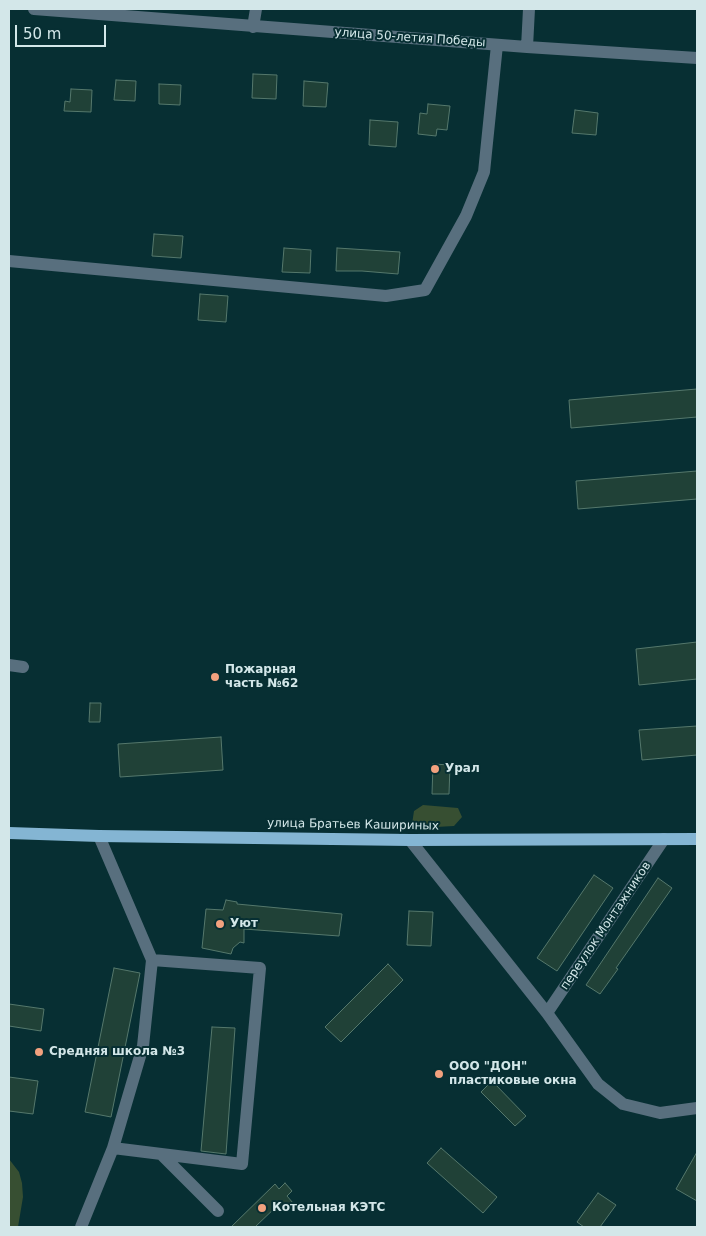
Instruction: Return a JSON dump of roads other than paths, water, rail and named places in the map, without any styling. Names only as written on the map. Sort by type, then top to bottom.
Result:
[{"type":"main road","name":"улица Братьев Кашириных","points":[[9,833],[410,840],[697,839]]},
{"type":"street","name":"улица 50-летия Победы","points":[[34,9],[123,12],[253,27],[697,58]]},
{"type":"street","points":[[253,27],[256,9]]},
{"type":"street","points":[[527,47],[529,9]]},
{"type":"street","points":[[9,261],[386,296],[425,290],[466,216],[484,172],[497,45]]},
{"type":"street","points":[[9,665],[23,667]]},
{"type":"street","points":[[81,1227],[113,1148],[143,1046],[152,960],[99,836]]},
{"type":"street","name":"переулок Монтажников","points":[[547,1013],[664,839]]},
{"type":"street","points":[[410,840],[547,1013],[598,1084],[623,1104],[660,1113],[697,1108]]},
{"type":"street","points":[[113,1148],[163,1156],[242,1164],[260,968],[152,960]]},
{"type":"street","points":[[163,1156],[218,1211]]},
{"type":"place","name":"Пожарная часть №62","points":[[215,677]]},
{"type":"place","name":"Урал","points":[[435,769]]},
{"type":"place","name":"Уют","points":[[220,924]]},
{"type":"place","name":"Средняя школа №3","points":[[39,1052]]},
{"type":"place","name":"ООО \"ДОН\" пластиковые окна","points":[[439,1074]]},
{"type":"place","name":"Котельная КЭТС","points":[[262,1208]]}]
